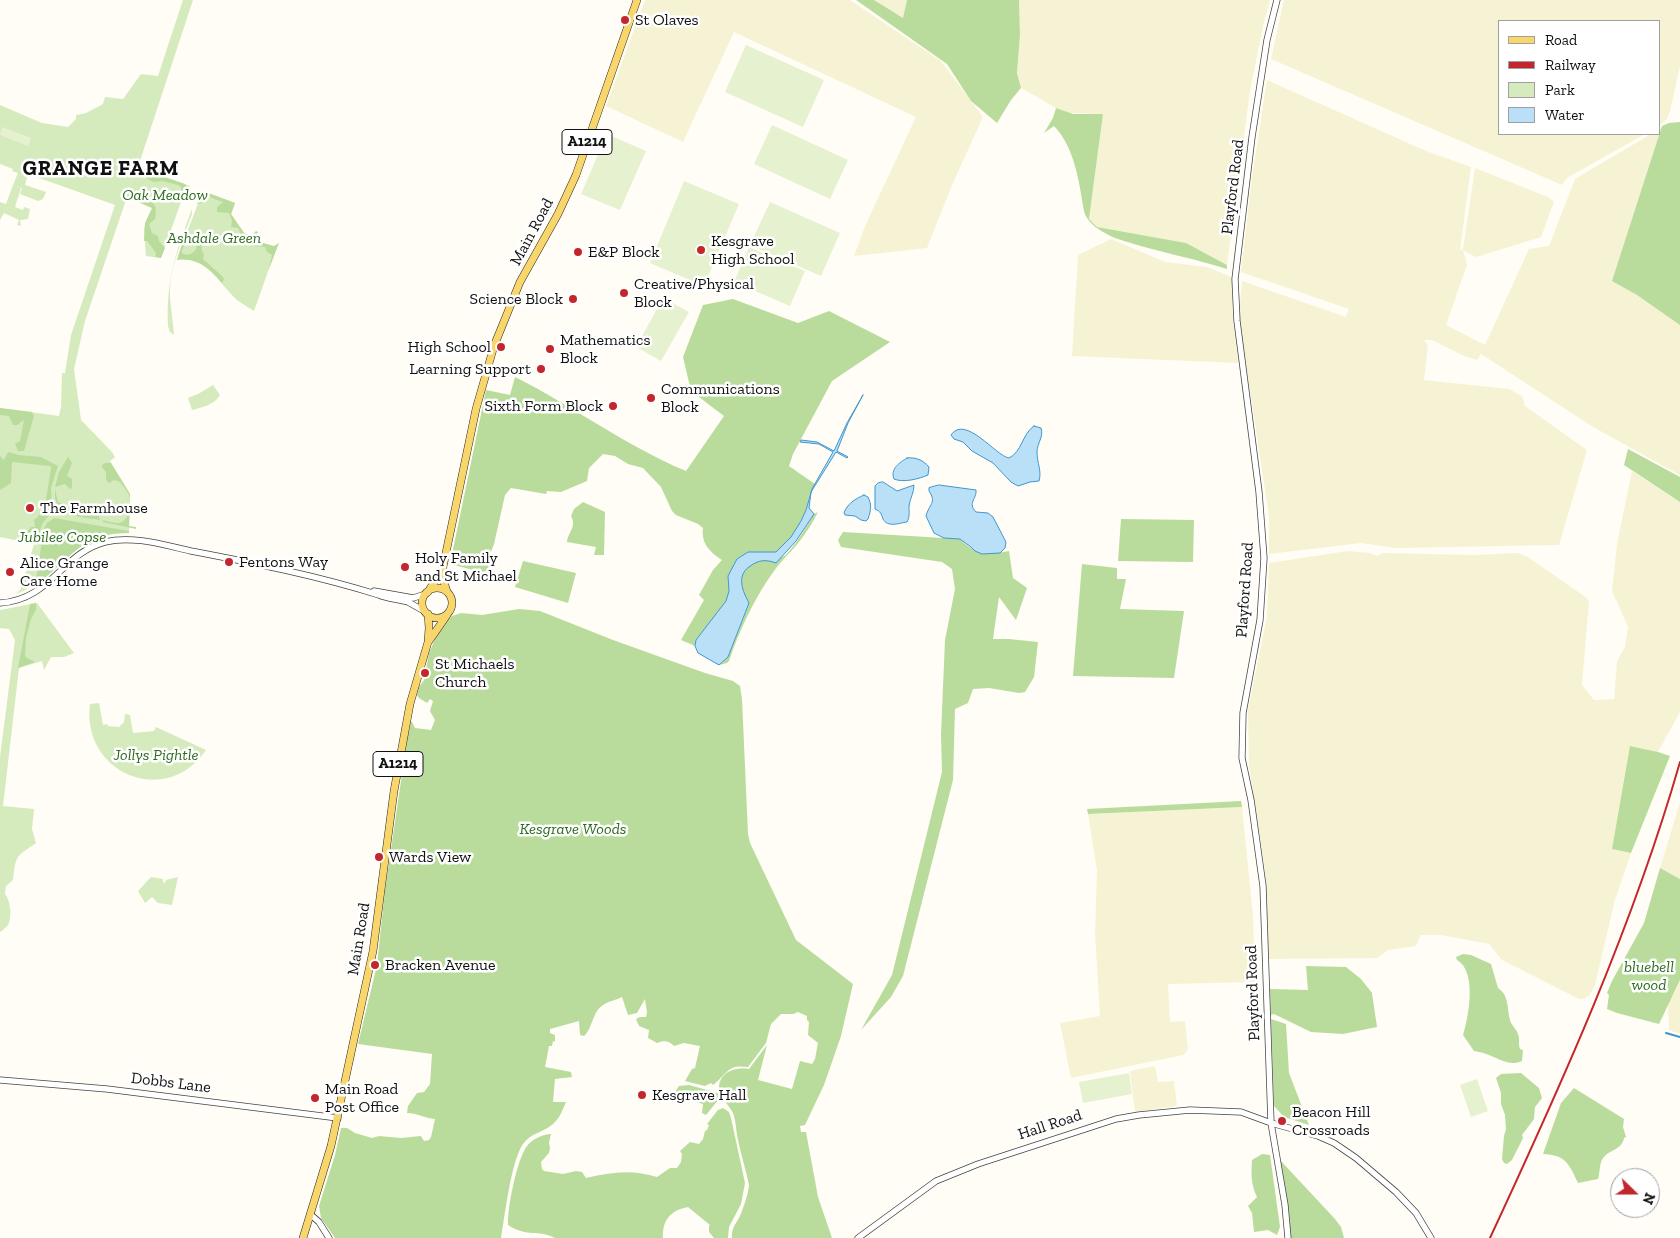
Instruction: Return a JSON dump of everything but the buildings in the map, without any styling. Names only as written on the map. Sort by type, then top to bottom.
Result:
[{"type":"main road","name":"Main Road","points":[[447,592],[443,567],[476,409],[494,346],[520,282],[558,214],[576,175],[637,0]]},
{"type":"main road","name":"Main Road","points":[[427,593],[443,567]]},
{"type":"main road","points":[[435,588],[447,592],[452,602],[451,609],[447,615],[435,618],[427,613],[423,604],[427,593],[435,588]]},
{"type":"main road","name":"Main Road","points":[[304,1238],[332,1146],[373,951],[385,851],[400,753],[412,697],[428,642],[427,613]]},
{"type":"main road","name":"Main Road","points":[[428,642],[447,615]]},
{"type":"street","name":"Playford Road","points":[[1277,0],[1267,40],[1252,137],[1235,279],[1238,330],[1259,492],[1264,558],[1260,620],[1243,713],[1242,758],[1263,886],[1271,1123],[1288,1238]]},
{"type":"street","points":[[0,603],[20,600],[33,594],[44,587],[84,552],[103,542],[121,539],[255,563],[367,590],[400,598],[427,613]]},
{"type":"street","points":[[400,598],[413,598],[427,593]]},
{"type":"street","name":"Dobbs Lane","points":[[0,1080],[123,1090],[338,1118]]},
{"type":"street","name":"Hall Road","points":[[858,1238],[936,1181],[978,1164],[1074,1131],[1116,1119],[1190,1110],[1241,1112],[1271,1123],[1318,1136],[1334,1143],[1356,1158],[1396,1192],[1416,1213],[1431,1238]]},
{"type":"street","points":[[311,1214],[319,1222],[329,1238]]},
{"type":"shaded area","points":[[645,0],[850,0],[941,61],[983,117],[952,185],[927,248],[854,256],[865,226],[916,117],[734,32],[683,142],[606,106]]},
{"type":"shaded area","points":[[874,0],[907,0],[904,18],[889,10]]},
{"type":"shaded area","points":[[1019,0],[1270,0],[1250,91],[1227,265],[1186,243],[1097,227],[1089,219],[1103,114],[1069,113],[1056,108],[1021,88],[1017,73],[1020,35]]},
{"type":"shaded area","points":[[1284,0],[1680,0],[1680,66],[1670,111],[1667,119],[1660,125],[1660,20],[1498,20],[1498,135],[1643,135],[1567,178],[1562,185],[1271,59]]},
{"type":"shaded area","points":[[1267,80],[1426,151],[1471,167],[1460,250],[1463,249],[1475,168],[1548,197],[1554,202],[1541,237],[1476,257],[1463,250],[1467,265],[1446,325],[1485,345],[1529,249],[1549,246],[1575,179],[1649,135],[1660,135],[1660,128],[1669,123],[1618,282],[1680,324],[1680,475],[1593,427],[1481,354],[1477,360],[1464,356],[1432,340],[1424,340],[1428,346],[1424,380],[1509,389],[1522,396],[1525,406],[1587,450],[1559,545],[1396,548],[1361,543],[1269,554],[1269,517],[1239,317],[1242,281],[1346,317],[1349,309],[1241,272],[1252,177]]},
{"type":"shaded area","points":[[1111,239],[1165,262],[1207,267],[1232,277],[1233,320],[1238,363],[1072,356],[1078,255]]},
{"type":"shaded area","points":[[1632,471],[1680,502],[1680,712],[1658,752],[1631,746],[1612,849],[1631,853],[1615,900],[1595,985],[1589,996],[1579,999],[1502,960],[1489,944],[1441,935],[1421,935],[1416,946],[1388,950],[1377,958],[1268,959],[1265,871],[1249,765],[1248,710],[1267,616],[1269,563],[1348,551],[1370,553],[1377,556],[1382,553],[1473,555],[1518,553],[1528,557],[1587,598],[1589,602],[1582,685],[1594,700],[1614,699],[1617,661],[1625,647],[1628,627],[1612,591],[1617,544]]},
{"type":"shaded area","points":[[1680,802],[1680,879],[1660,868]]},
{"type":"shaded area","points":[[1242,807],[1253,916],[1255,982],[1168,984],[1170,1022],[1185,1021],[1188,1050],[1183,1055],[1071,1078],[1060,1023],[1100,1016],[1095,933],[1097,871],[1088,814]]},
{"type":"shaded area","points":[[1680,980],[1680,1034],[1669,1030],[1668,1003]]},
{"type":"shaded area","points":[[1155,1066],[1158,1082],[1174,1081],[1177,1106],[1135,1112],[1130,1071]]},
{"type":"green space","name":"Oak Meadow","points":[[183,0],[193,0],[138,167],[190,186],[181,202],[161,258],[146,256],[144,229],[152,208],[127,197],[85,321],[74,369],[81,420],[112,452],[115,457],[110,461],[130,494],[129,533],[109,535],[93,540],[79,548],[45,577],[16,594],[21,589],[34,544],[0,537],[0,408],[59,416],[62,373],[65,373],[71,335],[115,205],[28,174],[25,185],[46,192],[43,199],[38,201],[20,194],[22,188],[13,185],[18,173],[0,164],[0,105],[42,123],[68,127],[76,119],[76,115],[86,113],[103,104],[105,97],[123,99],[141,74],[158,76]]},
{"type":"green space","points":[[856,0],[874,0],[903,18],[907,0],[1019,0],[1020,35],[1017,73],[1021,88],[997,123],[971,101],[947,64]]},
{"type":"green space","points":[[746,45],[824,80],[803,127],[725,92]]},
{"type":"green space","points":[[1056,108],[1073,114],[1103,114],[1089,219],[1097,227],[1186,243],[1227,265],[1227,269],[1123,241],[1108,235],[1092,224],[1085,215],[1078,177],[1067,144],[1054,126],[1044,133],[1053,118]]},
{"type":"green space","points":[[1680,122],[1680,325],[1637,295],[1612,281],[1662,126]]},
{"type":"green space","points":[[772,125],[848,160],[830,199],[754,164]]},
{"type":"green space","points":[[2,127],[31,138],[28,146],[0,135]]},
{"type":"green space","points":[[607,134],[646,151],[620,210],[581,194]]},
{"type":"green space","points":[[136,168],[150,169],[156,174],[160,173],[161,176],[185,184],[188,189],[185,194],[178,185],[162,181],[154,182],[147,179],[144,175],[136,173]]},
{"type":"green space","points":[[684,181],[739,204],[704,286],[650,263]]},
{"type":"green space","points":[[13,185],[21,188],[15,207],[23,210],[24,207],[30,209],[28,219],[20,220],[21,226],[17,225],[19,220],[4,213],[0,220],[0,202],[6,204]]},
{"type":"green space","name":"Ashdale Green","points":[[203,191],[235,203],[231,214],[245,236],[276,249],[254,311],[237,300],[205,266],[188,260],[177,260]]},
{"type":"green space","points":[[203,191],[235,203],[231,214],[245,234],[252,235],[256,231],[258,232],[255,238],[256,241],[274,246],[279,243],[269,269],[272,255],[267,252],[265,247],[254,246],[251,242],[252,239],[247,237],[243,239],[238,228],[231,227],[232,221],[229,213],[217,212],[217,207],[223,202],[206,194],[202,203],[197,204]]},
{"type":"green space","points":[[128,195],[142,200],[149,198],[155,205],[155,219],[149,224],[152,233],[158,236],[159,241],[165,248],[161,258],[155,257],[156,253],[147,241],[144,241],[145,223],[152,208],[127,197]]},
{"type":"green space","points":[[770,202],[840,233],[821,276],[750,245]]},
{"type":"green space","points":[[192,209],[192,214],[177,254],[170,286],[174,335],[170,332],[168,326],[170,280],[181,239]]},
{"type":"green space","points":[[185,235],[189,238],[182,253],[191,254],[195,251],[197,243],[201,242],[204,254],[203,259],[222,276],[224,279],[222,283],[213,273],[197,262],[177,260]]},
{"type":"green space","points":[[749,247],[805,271],[790,306],[734,282]]},
{"type":"green space","points":[[663,298],[689,312],[661,361],[636,347]]},
{"type":"green space","points":[[733,299],[798,323],[829,311],[890,342],[832,381],[793,454],[789,466],[815,484],[798,528],[790,539],[776,552],[748,552],[737,559],[728,576],[729,591],[726,601],[696,640],[695,646],[681,640],[704,600],[699,595],[713,570],[722,560],[707,547],[703,539],[703,528],[676,515],[672,511],[661,487],[643,468],[628,464],[615,456],[603,454],[589,468],[587,481],[561,492],[547,491],[546,494],[511,488],[505,495],[494,544],[489,557],[493,561],[488,571],[481,572],[450,564],[486,390],[510,395],[515,377],[642,450],[686,471],[724,416],[691,391],[683,357],[703,305]]},
{"type":"green space","points":[[213,385],[220,395],[218,398],[208,405],[192,410],[188,398]]},
{"type":"green space","points":[[0,408],[32,412],[34,416],[24,451],[18,451],[15,444],[20,441],[24,420],[17,425],[13,425],[9,416],[0,415]]},
{"type":"green space","points":[[1628,449],[1680,477],[1680,502],[1624,465]]},
{"type":"green space","points":[[8,452],[41,457],[58,466],[51,488],[52,512],[42,524],[38,538],[34,535],[33,544],[25,542],[24,539],[31,527],[35,527],[34,520],[40,514],[46,500],[51,468],[50,466],[12,462],[11,483],[0,490],[0,456],[4,460]]},
{"type":"green space","points":[[68,457],[72,463],[67,476],[72,479],[72,488],[70,489],[65,484],[55,487],[59,472]]},
{"type":"green space","points":[[105,463],[111,463],[130,494],[130,501],[129,495],[120,482],[114,480],[109,483],[106,480],[106,472],[102,467]]},
{"type":"green space","points":[[55,489],[58,502],[64,504],[66,509],[71,511],[75,509],[80,510],[84,507],[91,514],[98,513],[100,520],[68,515],[58,510]]},
{"type":"green space","points":[[583,502],[605,512],[604,555],[594,555],[596,547],[567,542],[573,526],[571,516],[574,509]]},
{"type":"green space","points":[[130,504],[129,526],[136,527],[136,529],[103,522],[103,520],[119,523],[125,519]]},
{"type":"green space","points":[[818,512],[802,539],[777,567],[760,592],[743,626],[729,661],[719,665],[728,657],[749,604],[743,592],[741,580],[745,569],[757,561],[778,558],[788,553],[814,514]]},
{"type":"green space","name":"Jubilee Copse","points":[[54,518],[129,531],[129,533],[98,537],[87,543],[35,585],[44,528]]},
{"type":"green space","points":[[1121,519],[1194,520],[1193,562],[1118,561]]},
{"type":"green space","points":[[843,532],[960,539],[977,551],[994,553],[1009,551],[1013,578],[1027,588],[1016,620],[999,597],[993,639],[1038,642],[1034,677],[1025,692],[1019,693],[989,688],[973,689],[968,703],[955,709],[953,780],[903,976],[891,997],[861,1030],[892,975],[942,772],[941,734],[945,640],[955,589],[952,569],[942,562],[841,547],[838,540]]},
{"type":"green space","points":[[523,561],[576,573],[568,603],[515,587]]},
{"type":"green space","points":[[1082,564],[1117,568],[1117,579],[1126,579],[1120,609],[1184,611],[1174,678],[1073,676]]},
{"type":"green space","points":[[36,603],[36,610],[31,619],[26,638],[25,656],[35,662],[18,668],[30,604]]},
{"type":"green space","points":[[37,603],[74,653],[64,657],[51,657],[44,670],[42,661],[19,668],[3,806],[34,809],[32,829],[36,843],[24,851],[16,861],[13,880],[6,886],[5,894],[9,903],[10,919],[8,925],[0,932],[0,757],[15,640],[9,629],[0,628],[0,610]]},
{"type":"green space","name":"Kesgrave Woods","points":[[519,609],[540,611],[613,640],[733,681],[740,686],[750,843],[796,940],[853,984],[841,1036],[824,1085],[805,1125],[800,1126],[801,1132],[806,1132],[818,1197],[832,1238],[732,1238],[733,1229],[747,1197],[749,1185],[734,1116],[720,1093],[720,1081],[730,1071],[749,1069],[767,1045],[758,1080],[792,1089],[800,1061],[812,1064],[815,1059],[818,1043],[808,1035],[809,1022],[807,1016],[798,1012],[781,1014],[771,1024],[766,1043],[748,1067],[732,1068],[713,1085],[711,1083],[705,1086],[685,1081],[692,1069],[695,1068],[700,1046],[684,1043],[674,1046],[669,1042],[657,1043],[648,1038],[649,1030],[639,1026],[636,1019],[646,1017],[645,999],[637,1013],[628,1015],[622,997],[607,1002],[599,1008],[584,1036],[580,1035],[579,1021],[550,1029],[550,1033],[555,1035],[555,1042],[553,1041],[552,1046],[549,1046],[545,1067],[571,1072],[572,1077],[555,1079],[553,1102],[566,1102],[558,1119],[552,1125],[526,1141],[519,1152],[509,1189],[501,1238],[335,1238],[321,1218],[319,1206],[335,1155],[341,1128],[347,1128],[355,1133],[372,1138],[379,1136],[401,1138],[421,1136],[424,1141],[429,1140],[431,1137],[435,1119],[407,1113],[408,1106],[417,1093],[424,1092],[430,1084],[432,1054],[358,1044],[377,965],[385,890],[407,740],[411,722],[415,728],[431,730],[435,720],[430,711],[433,701],[430,699],[427,703],[417,695],[419,687],[424,680],[429,653],[436,637],[447,620],[461,613],[482,615]]},
{"type":"green space","name":"Jollys Pightle","points":[[99,703],[103,725],[119,727],[124,722],[125,714],[130,715],[133,733],[154,731],[156,727],[206,750],[189,768],[170,777],[149,780],[130,775],[112,764],[99,749],[91,728],[90,704]]},
{"type":"green space","points":[[1630,746],[1670,756],[1631,853],[1612,849]]},
{"type":"green space","points":[[1241,801],[1242,807],[1088,814],[1087,809]]},
{"type":"green space","name":"bluebell wood","points":[[1660,868],[1680,879],[1680,980],[1659,1024],[1607,1009],[1609,995],[1607,993],[1644,923]]},
{"type":"green space","points":[[151,877],[163,879],[165,883],[166,880],[178,877],[172,905],[158,903],[152,897],[145,903],[138,891]]},
{"type":"green space","points":[[1463,954],[1471,955],[1491,964],[1498,988],[1506,998],[1511,1022],[1518,1034],[1520,1049],[1523,1050],[1522,1061],[1517,1063],[1508,1062],[1474,1051],[1463,1035],[1470,994],[1467,974],[1456,957]]},
{"type":"green space","points":[[1306,966],[1346,967],[1361,979],[1372,993],[1377,1027],[1343,1034],[1311,1032],[1274,1014],[1271,1015],[1270,989],[1308,990]]},
{"type":"green space","points":[[1271,1019],[1286,1024],[1289,1073],[1309,1125],[1284,1117],[1274,1106]]},
{"type":"green space","points":[[1129,1073],[1132,1094],[1083,1103],[1079,1082]]},
{"type":"green space","points":[[1521,1073],[1539,1088],[1542,1098],[1535,1107],[1534,1119],[1522,1135],[1523,1138],[1512,1160],[1507,1164],[1502,1159],[1506,1129],[1505,1115],[1496,1078],[1501,1074]]},
{"type":"green space","points":[[1477,1079],[1488,1111],[1471,1117],[1460,1085]]},
{"type":"green space","points":[[689,1085],[718,1093],[719,1099],[706,1115],[702,1113],[703,1104],[685,1099],[684,1102],[681,1101],[681,1095],[675,1092],[679,1086]]},
{"type":"green space","points":[[1574,1088],[1624,1119],[1623,1127],[1626,1137],[1621,1145],[1603,1158],[1598,1179],[1578,1183],[1566,1162],[1557,1156],[1543,1154],[1561,1103]]},
{"type":"green space","points":[[723,1108],[729,1112],[731,1118],[745,1183],[741,1204],[729,1227],[728,1238],[714,1238],[709,1232],[710,1225],[688,1207],[672,1213],[664,1226],[663,1238],[555,1238],[549,1235],[521,1231],[508,1225],[516,1172],[523,1152],[538,1137],[551,1134],[549,1153],[541,1162],[544,1171],[563,1174],[576,1171],[582,1172],[586,1178],[622,1172],[648,1174],[657,1177],[670,1168],[677,1168],[681,1162],[682,1154],[680,1151],[690,1142],[699,1144],[709,1125],[707,1124],[718,1110]]},
{"type":"green space","points":[[1262,1154],[1270,1155],[1280,1227],[1277,1235],[1268,1230],[1254,1232],[1252,1213],[1248,1206],[1257,1197],[1252,1179],[1252,1160]]},
{"type":"green space","points":[[1280,1160],[1335,1219],[1341,1227],[1344,1238],[1291,1238]]},
{"type":"water","points":[[863,395],[848,423],[837,451],[848,457],[836,452],[811,492],[833,452],[819,444],[800,442],[801,440],[817,442],[834,451],[847,423]]},
{"type":"water","points":[[1034,426],[1041,428],[1042,431],[1037,452],[1039,481],[1018,486],[1011,482],[993,463],[972,451],[963,442],[954,439],[951,435],[957,430],[964,429],[980,438],[1003,456],[1009,458],[1017,452],[1030,429]]},
{"type":"water","points":[[907,458],[924,462],[929,467],[928,475],[911,480],[902,481],[894,479],[894,469]]},
{"type":"water","points":[[883,482],[897,491],[914,485],[907,522],[894,524],[885,522],[880,512],[875,509],[875,486]]},
{"type":"water","points":[[939,485],[976,490],[972,503],[973,509],[976,512],[988,513],[993,517],[1006,542],[1005,548],[1000,553],[982,554],[960,539],[944,538],[934,533],[926,516],[932,501],[929,488]]},
{"type":"water","points":[[811,493],[809,508],[814,514],[796,541],[776,563],[765,561],[755,563],[745,571],[742,584],[749,603],[728,657],[719,665],[698,653],[695,646],[696,640],[726,601],[729,591],[728,576],[737,559],[748,552],[776,552],[791,537],[801,521]]},
{"type":"water","points":[[864,495],[868,497],[871,505],[868,519],[866,521],[855,516],[845,515],[845,510],[849,504]]},
{"type":"waterway","points":[[1666,1033],[1680,1037]]},
{"type":"railway","points":[[1490,1238],[1569,1063],[1618,944],[1641,884],[1680,762]]},
{"type":"place","name":"St Olaves","points":[[625,20]]},
{"type":"place","name":"Kesgrave High School","points":[[701,250]]},
{"type":"place","name":"E&P Block","points":[[578,252]]},
{"type":"place","name":"Creative/Physical Block","points":[[624,293]]},
{"type":"place","name":"Science Block","points":[[573,299]]},
{"type":"place","name":"High School","points":[[501,347]]},
{"type":"place","name":"Mathematics Block","points":[[550,349]]},
{"type":"place","name":"Learning Support","points":[[541,369]]},
{"type":"place","name":"Communications Block","points":[[651,398]]},
{"type":"place","name":"Sixth Form Block","points":[[613,406]]},
{"type":"place","name":"The Farmhouse","points":[[30,508]]},
{"type":"place","name":"Fentons Way","points":[[229,562]]},
{"type":"place","name":"Holy Family and St Michael","points":[[405,567]]},
{"type":"place","name":"Alice Grange Care Home","points":[[10,572]]},
{"type":"place","name":"St Michaels Church","points":[[425,673]]},
{"type":"place","name":"Wards View","points":[[379,857]]},
{"type":"place","name":"Bracken Avenue","points":[[375,965]]},
{"type":"place","name":"Kesgrave Hall","points":[[642,1095]]},
{"type":"place","name":"Main Road Post Office","points":[[315,1098]]},
{"type":"place","name":"Beacon Hill Crossroads","points":[[1282,1121]]},
{"type":"district","name":"GRANGE FARM","points":[[101,169]]}]
